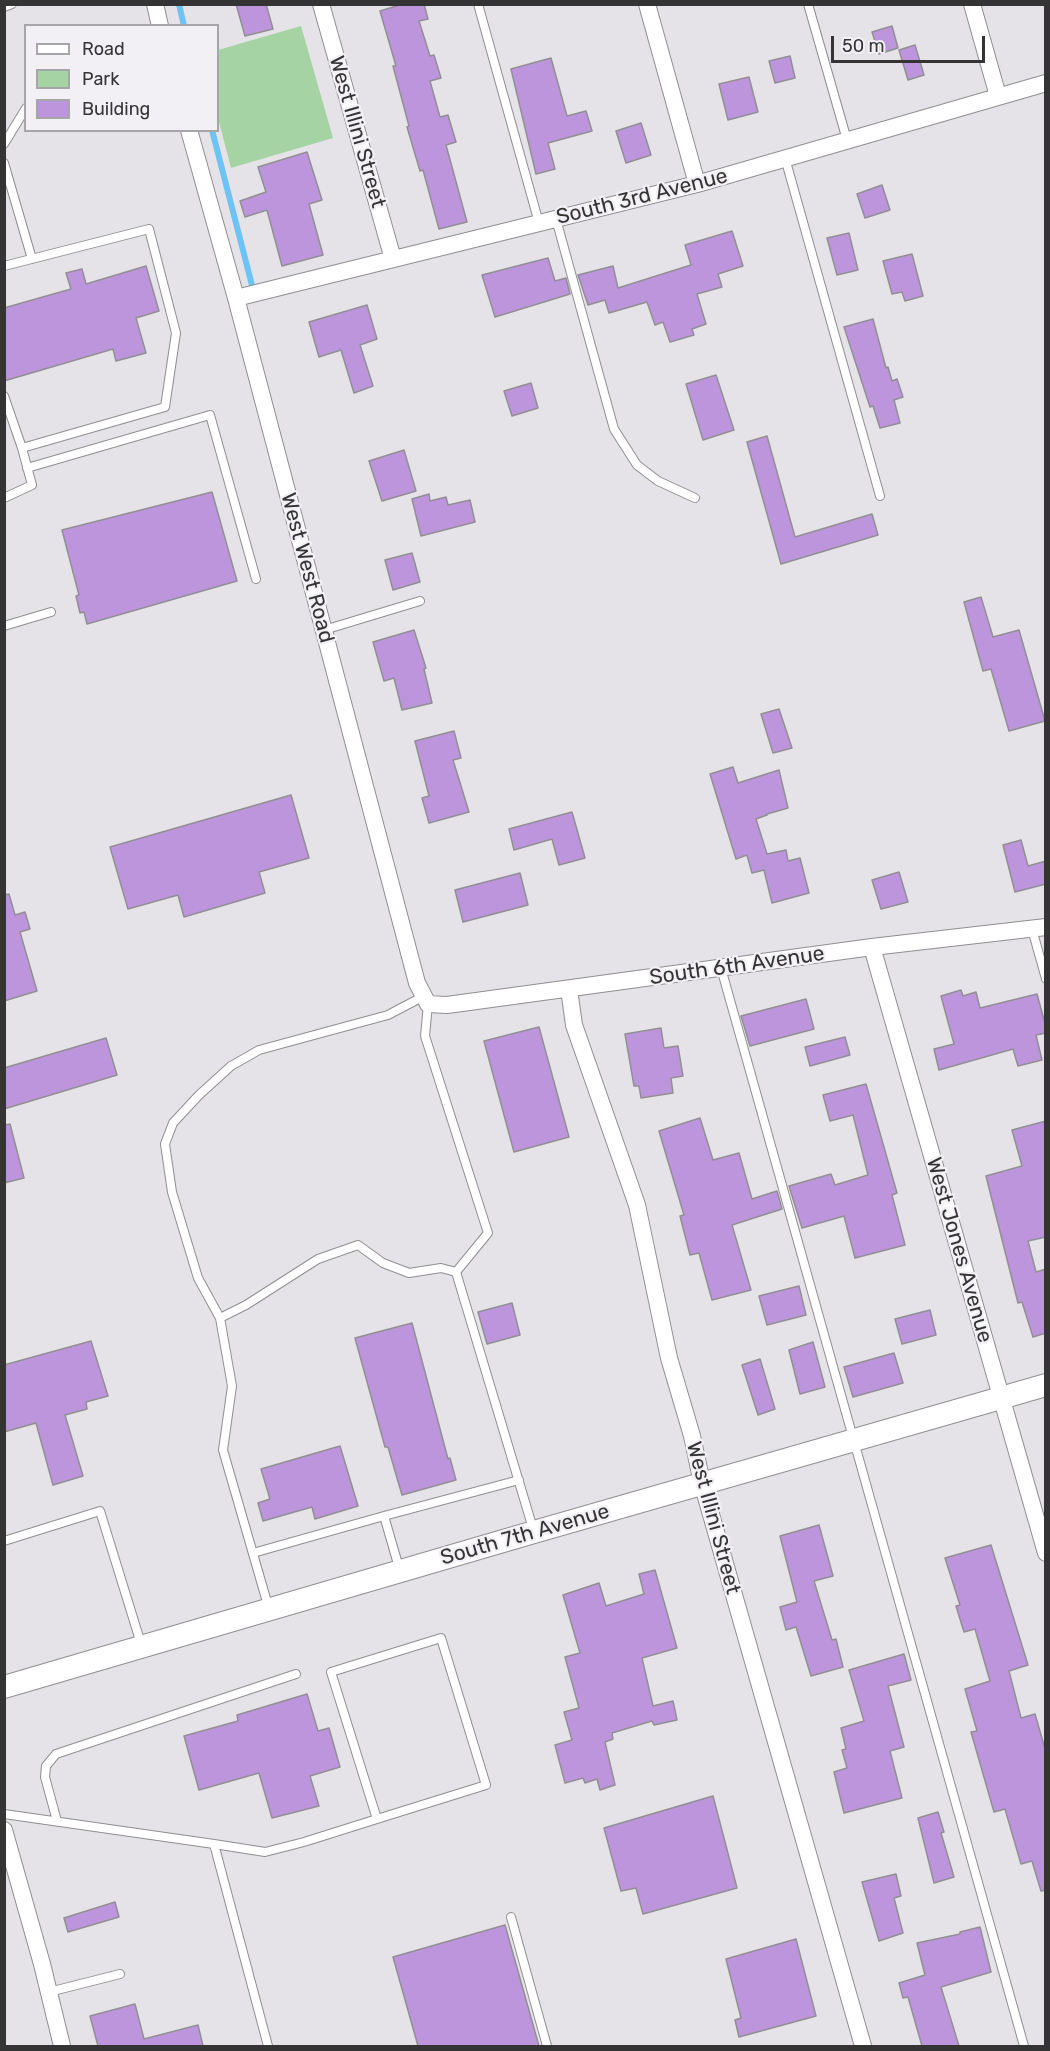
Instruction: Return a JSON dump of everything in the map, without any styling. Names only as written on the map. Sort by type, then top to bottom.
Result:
[{"type":"main road","name":"South 7th Avenue","points":[[4,1688],[1046,1384]]},
{"type":"street","points":[[154,4],[159,24]]},
{"type":"street","name":"West Illini Street","points":[[321,4],[393,259]]},
{"type":"street","points":[[647,4],[697,184]]},
{"type":"street","points":[[972,4],[998,96]]},
{"type":"street","name":"South 3rd Avenue","points":[[236,298],[697,184],[1046,83]]},
{"type":"street","name":"West West Road","points":[[190,132],[236,298],[417,983],[426,1000]]},
{"type":"street","name":"South 6th Avenue","points":[[426,1000],[447,1005],[872,947],[1039,928]]},
{"type":"street","name":"West Jones Avenue","points":[[872,947],[1046,1552]]},
{"type":"street","name":"West Illini Street","points":[[569,989],[574,1025],[637,1205],[669,1358],[692,1436],[702,1483],[861,2046]]},
{"type":"street","points":[[4,1830],[62,2046]]},
{"type":"lane","points":[[4,7],[12,4]]},
{"type":"lane","points":[[478,4],[538,224]]},
{"type":"lane","points":[[808,4],[847,140]]},
{"type":"lane","points":[[4,144],[24,111]]},
{"type":"lane","points":[[785,158],[880,496]]},
{"type":"lane","points":[[4,163],[32,259]]},
{"type":"lane","points":[[556,219],[614,429],[637,465],[658,481],[694,498]]},
{"type":"lane","points":[[4,266],[149,228],[176,333],[165,407],[22,448]]},
{"type":"lane","points":[[4,396],[32,485],[4,498]]},
{"type":"lane","points":[[27,468],[210,414],[256,579]]},
{"type":"lane","points":[[324,630],[420,601]]},
{"type":"lane","points":[[4,626],[51,612]]},
{"type":"lane","points":[[1039,928],[1046,979]]},
{"type":"lane","points":[[721,968],[1024,2046]]},
{"type":"lane","points":[[269,1610],[223,1450],[232,1386],[220,1318],[198,1278],[172,1192],[165,1144],[173,1123],[231,1066],[259,1050],[388,1015],[426,1000],[425,1036],[488,1233],[456,1272]]},
{"type":"lane","points":[[220,1318],[246,1305],[318,1259],[358,1245],[383,1263],[410,1273],[441,1268],[456,1272]]},
{"type":"lane","points":[[456,1272],[534,1532]]},
{"type":"lane","points":[[253,1552],[519,1480]]},
{"type":"lane","points":[[4,1541],[100,1511],[142,1647]]},
{"type":"lane","points":[[384,1516],[400,1571]]},
{"type":"lane","points":[[4,1814],[265,1852],[304,1842],[486,1785],[441,1638],[331,1672],[377,1819]]},
{"type":"lane","points":[[57,1821],[45,1777],[46,1766],[56,1754],[296,1674]]},
{"type":"lane","points":[[214,1844],[268,2046]]},
{"type":"lane","points":[[511,1917],[547,2046]]},
{"type":"lane","points":[[49,1992],[120,1974]]},
{"type":"green space","points":[[301,26],[333,138],[231,168],[219,122],[219,50]]},
{"type":"building","points":[[236,4],[266,4],[273,29],[245,36]]},
{"type":"building","points":[[403,4],[424,4],[428,19],[419,21],[430,56],[434,55],[441,78],[430,81],[440,117],[448,115],[456,142],[446,145],[467,222],[439,229],[423,170],[420,171],[407,127],[409,126],[393,66],[396,66],[380,11]]},
{"type":"building","points":[[892,26],[898,48],[879,54],[872,32]]},
{"type":"building","points":[[915,45],[924,75],[908,80],[899,50]]},
{"type":"building","points":[[790,56],[795,78],[775,83],[769,61]]},
{"type":"building","points":[[551,58],[567,116],[586,111],[592,131],[548,143],[555,169],[536,174],[511,69]]},
{"type":"building","points":[[749,77],[758,112],[728,120],[719,84]]},
{"type":"building","points":[[641,123],[651,155],[626,163],[616,131]]},
{"type":"building","points":[[307,152],[322,200],[309,204],[323,255],[282,266],[267,210],[245,217],[240,201],[266,192],[258,167]]},
{"type":"building","points":[[882,185],[890,210],[865,218],[857,194]]},
{"type":"building","points":[[732,231],[743,266],[718,274],[722,287],[697,294],[706,324],[692,329],[694,335],[670,342],[663,322],[655,325],[647,302],[609,313],[605,300],[588,305],[578,275],[613,266],[618,288],[691,265],[685,245]]},
{"type":"building","points":[[849,233],[858,270],[837,275],[827,238]]},
{"type":"building","points":[[912,254],[923,296],[905,301],[902,292],[892,294],[883,261]]},
{"type":"building","points":[[548,258],[555,281],[566,278],[570,294],[495,317],[482,275]]},
{"type":"building","points":[[146,266],[159,311],[136,318],[146,353],[116,361],[113,349],[4,381],[4,308],[71,289],[66,273],[82,269],[86,284]]},
{"type":"building","points":[[367,305],[377,339],[360,345],[373,386],[354,393],[341,350],[319,357],[309,322]]},
{"type":"building","points":[[873,319],[886,368],[888,367],[892,381],[897,379],[903,397],[894,400],[900,423],[880,428],[873,406],[870,407],[844,327]]},
{"type":"building","points":[[716,375],[734,430],[703,440],[686,384]]},
{"type":"building","points":[[531,383],[538,408],[512,416],[504,391]]},
{"type":"building","points":[[767,436],[795,537],[872,514],[878,535],[781,564],[747,442]]},
{"type":"building","points":[[404,450],[416,491],[382,501],[369,461]]},
{"type":"building","points":[[212,492],[237,581],[87,624],[84,612],[80,613],[76,596],[79,595],[62,530]]},
{"type":"building","points":[[429,494],[430,501],[446,497],[448,505],[470,500],[475,522],[421,536],[412,499]]},
{"type":"building","points":[[412,553],[420,582],[393,590],[385,560]]},
{"type":"building","points":[[981,597],[993,637],[1019,630],[1045,721],[1009,731],[991,669],[983,671],[964,602]]},
{"type":"building","points":[[414,630],[426,668],[424,669],[432,703],[402,710],[394,678],[384,681],[373,642]]},
{"type":"building","points":[[779,709],[792,748],[773,753],[761,714]]},
{"type":"building","points":[[454,731],[461,758],[453,760],[469,812],[429,823],[422,798],[429,796],[415,741]]},
{"type":"building","points":[[733,767],[738,783],[779,770],[788,808],[756,819],[767,854],[786,850],[788,861],[800,858],[809,893],[772,903],[764,870],[752,873],[747,855],[736,859],[710,774]]},
{"type":"building","points":[[291,795],[309,858],[259,872],[265,893],[184,917],[178,895],[128,909],[110,847]]},
{"type":"building","points":[[572,812],[585,858],[559,865],[552,839],[514,850],[509,829]]},
{"type":"building","points":[[1021,840],[1028,866],[1046,861],[1046,884],[1015,892],[1003,845]]},
{"type":"building","points":[[899,872],[908,902],[881,909],[872,880]]},
{"type":"building","points":[[520,873],[528,905],[463,922],[455,890]]},
{"type":"building","points":[[9,894],[15,915],[25,912],[30,929],[20,932],[37,991],[4,1001],[4,895]]},
{"type":"building","points":[[961,990],[963,996],[976,992],[980,1008],[1037,994],[1046,1027],[1046,1033],[1036,1035],[1042,1060],[1018,1066],[1013,1049],[939,1070],[934,1049],[954,1044],[941,996]]},
{"type":"building","points":[[806,999],[814,1029],[750,1046],[741,1016]]},
{"type":"building","points":[[539,1027],[569,1137],[514,1152],[484,1041]]},
{"type":"building","points":[[661,1028],[664,1048],[678,1046],[683,1076],[671,1078],[673,1093],[641,1098],[639,1086],[634,1086],[625,1034]]},
{"type":"building","points":[[845,1037],[850,1055],[810,1066],[805,1047]]},
{"type":"building","points":[[106,1038],[117,1075],[4,1109],[4,1068]]},
{"type":"building","points":[[866,1084],[897,1193],[892,1195],[905,1245],[855,1258],[844,1216],[802,1228],[789,1186],[831,1174],[835,1185],[868,1175],[853,1115],[830,1121],[823,1095]]},
{"type":"building","points":[[700,1118],[713,1160],[739,1153],[752,1199],[777,1191],[782,1209],[732,1225],[751,1290],[712,1300],[699,1253],[690,1255],[680,1216],[684,1215],[659,1131]]},
{"type":"building","points":[[1046,1121],[1046,1237],[1028,1241],[1036,1272],[1046,1269],[1046,1333],[1033,1337],[1022,1302],[1018,1303],[986,1176],[1022,1166],[1012,1130]]},
{"type":"building","points":[[10,1124],[24,1178],[4,1183],[4,1125]]},
{"type":"building","points":[[799,1286],[806,1315],[767,1325],[759,1296]]},
{"type":"building","points":[[512,1303],[520,1335],[487,1344],[478,1312]]},
{"type":"building","points":[[930,1310],[936,1335],[902,1344],[895,1319]]},
{"type":"building","points":[[412,1323],[448,1459],[450,1458],[456,1480],[402,1495],[388,1447],[385,1447],[355,1338]]},
{"type":"building","points":[[91,1341],[108,1396],[86,1402],[87,1409],[65,1415],[83,1476],[53,1485],[36,1423],[4,1432],[4,1365]]},
{"type":"building","points":[[813,1342],[825,1387],[800,1394],[789,1350]]},
{"type":"building","points":[[894,1353],[903,1383],[853,1397],[844,1367]]},
{"type":"building","points":[[760,1359],[775,1409],[758,1415],[742,1365]]},
{"type":"building","points":[[340,1446],[358,1506],[315,1519],[312,1507],[263,1521],[258,1503],[270,1499],[261,1469]]},
{"type":"building","points":[[819,1525],[833,1576],[814,1581],[832,1640],[836,1639],[843,1667],[811,1676],[796,1627],[786,1630],[780,1607],[797,1602],[780,1536]]},
{"type":"building","points":[[991,1545],[1028,1665],[1009,1671],[1021,1718],[1035,1714],[1046,1752],[1046,1890],[1041,1891],[1032,1861],[1021,1864],[1005,1809],[994,1812],[971,1732],[977,1731],[965,1689],[990,1681],[975,1629],[964,1632],[956,1606],[960,1605],[945,1558]]},
{"type":"building","points":[[655,1570],[677,1648],[642,1658],[653,1706],[673,1701],[677,1720],[654,1725],[652,1721],[612,1733],[613,1739],[605,1742],[615,1785],[600,1790],[597,1779],[585,1783],[583,1778],[565,1783],[555,1745],[572,1740],[564,1712],[579,1708],[565,1657],[580,1653],[563,1595],[599,1583],[606,1606],[644,1594],[639,1574]]},
{"type":"building","points":[[904,1654],[911,1680],[888,1686],[904,1747],[890,1751],[902,1798],[844,1813],[834,1772],[847,1768],[842,1750],[846,1749],[841,1728],[864,1721],[849,1670]]},
{"type":"building","points":[[307,1694],[318,1731],[329,1728],[340,1767],[310,1776],[319,1806],[272,1818],[259,1773],[199,1790],[184,1736],[238,1721],[237,1715]]},
{"type":"building","points":[[713,1796],[737,1888],[643,1914],[636,1888],[621,1891],[604,1828]]},
{"type":"building","points":[[938,1812],[944,1832],[941,1833],[954,1877],[934,1883],[918,1818]]},
{"type":"building","points":[[896,1874],[901,1896],[894,1898],[903,1933],[879,1941],[862,1882]]},
{"type":"building","points":[[115,1902],[119,1917],[68,1932],[64,1918]]},
{"type":"building","points":[[505,1925],[539,2046],[418,2046],[393,1957]]},
{"type":"building","points":[[980,1927],[991,1972],[941,1987],[959,2046],[922,2046],[908,1997],[903,1998],[899,1983],[925,1975],[917,1943],[960,1934],[960,1932]]},
{"type":"building","points":[[796,1939],[816,2016],[739,2037],[735,2020],[741,2018],[726,1959]]},
{"type":"building","points":[[135,2004],[144,2039],[198,2025],[203,2046],[98,2046],[90,2016]]},
{"type":"waterway","points":[[179,4],[184,24]]},
{"type":"waterway","points":[[213,132],[254,293]]}]
